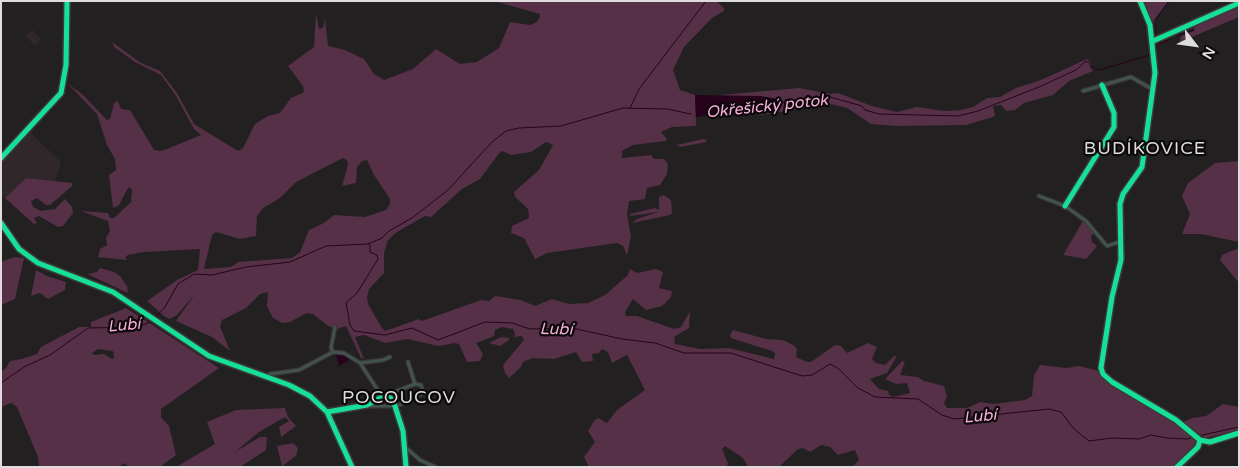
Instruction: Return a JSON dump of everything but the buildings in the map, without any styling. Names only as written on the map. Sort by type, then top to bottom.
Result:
[{"type":"street","points":[[1,158],[61,93],[66,65],[67,1]]},
{"type":"street","points":[[1140,1],[1150,25],[1154,41],[1153,89],[1142,166],[1126,188],[1120,204],[1119,242],[1121,260],[1112,296],[1101,368],[1103,374],[1112,382],[1163,412],[1199,439],[1210,442],[1239,432]]},
{"type":"street","points":[[1154,41],[1239,3]]},
{"type":"street","points":[[1084,91],[1131,77],[1153,89]]},
{"type":"street","points":[[1065,206],[1114,127],[1114,113],[1102,85]]},
{"type":"street","points":[[1039,196],[1065,206],[1086,220],[1107,246],[1119,242]]},
{"type":"street","points":[[1,223],[19,249],[38,264],[105,288],[218,361],[299,390],[317,402],[327,412],[352,467]]},
{"type":"street","points":[[333,352],[331,348],[335,327]]},
{"type":"street","points":[[270,374],[299,370],[333,352],[347,355],[360,363],[384,395],[393,400],[396,406],[405,447],[406,467]]},
{"type":"street","points":[[360,363],[383,360],[390,357]]},
{"type":"street","points":[[408,362],[415,384]]},
{"type":"street","points":[[327,412],[340,408],[354,408],[366,405],[384,395],[415,384],[421,385],[422,393],[396,406],[366,405]]},
{"type":"street","points":[[1177,467],[1198,447],[1199,439]]},
{"type":"street","points":[[405,447],[420,460],[435,467]]},
{"type":"shaded area","points":[[494,1],[716,1],[724,8],[724,11],[712,18],[684,47],[673,70],[680,90],[695,95],[696,126],[672,127],[661,132],[667,139],[666,141],[633,145],[622,151],[622,158],[651,155],[654,159],[664,159],[668,164],[667,174],[660,185],[647,188],[645,199],[629,201],[627,214],[631,237],[627,255],[623,246],[617,243],[547,253],[535,259],[524,238],[511,233],[512,226],[529,218],[528,209],[515,197],[514,192],[539,170],[553,145],[546,142],[531,152],[511,155],[503,151],[500,152],[480,179],[462,189],[431,217],[425,216],[397,232],[388,240],[384,253],[384,273],[369,289],[367,297],[368,304],[385,331],[419,319],[422,321],[481,300],[489,301],[495,296],[521,300],[535,306],[552,299],[569,304],[588,303],[605,295],[628,275],[630,269],[637,273],[656,269],[663,272],[659,288],[672,291],[671,297],[662,306],[646,310],[633,299],[625,312],[626,316],[637,316],[674,329],[681,327],[690,311],[689,328],[674,337],[675,344],[700,349],[729,348],[774,359],[775,353],[772,351],[731,338],[730,335],[733,330],[766,339],[783,340],[797,349],[796,357],[811,362],[835,345],[841,346],[847,353],[868,343],[877,347],[872,359],[876,363],[885,365],[894,356],[897,356],[887,373],[870,379],[879,389],[888,391],[889,395],[893,397],[910,393],[907,383],[896,384],[885,379],[902,361],[905,362],[900,375],[918,377],[924,381],[944,386],[947,397],[944,403],[947,408],[967,408],[980,402],[994,404],[1025,400],[1032,396],[1034,375],[1040,365],[1067,368],[1079,366],[1099,371],[1101,376],[1112,384],[1184,428],[1196,442],[1194,448],[1175,467],[852,467],[859,460],[855,450],[838,455],[830,447],[821,445],[810,452],[803,448],[798,449],[779,467],[748,467],[743,458],[725,446],[722,449],[728,463],[727,467],[589,467],[584,457],[595,442],[588,431],[594,421],[598,418],[607,423],[617,410],[645,390],[627,355],[612,363],[608,352],[602,349],[599,353],[592,354],[593,361],[582,362],[576,352],[554,359],[533,358],[523,362],[521,367],[509,378],[505,373],[503,365],[524,340],[522,336],[514,337],[513,329],[502,327],[495,330],[494,336],[476,343],[483,354],[480,361],[467,362],[459,344],[455,343],[438,346],[408,339],[385,343],[364,335],[355,337],[364,359],[361,358],[346,326],[337,329],[328,326],[313,314],[307,313],[290,322],[282,323],[273,318],[267,306],[268,292],[260,294],[246,308],[222,320],[220,326],[230,351],[212,337],[176,321],[195,294],[177,315],[170,319],[147,301],[177,280],[198,270],[200,249],[144,252],[128,255],[125,257],[127,260],[98,257],[100,249],[107,245],[106,238],[110,231],[108,221],[81,211],[108,213],[110,218],[114,218],[131,202],[132,191],[130,187],[128,188],[119,205],[113,208],[109,175],[116,170],[115,159],[107,145],[97,114],[68,84],[82,94],[107,120],[110,119],[114,103],[118,101],[121,109],[130,110],[154,150],[162,151],[201,135],[194,129],[176,96],[161,75],[135,62],[114,47],[112,42],[141,63],[160,71],[177,93],[194,124],[238,151],[243,148],[255,124],[268,116],[280,113],[291,98],[304,92],[303,86],[288,66],[314,47],[316,14],[319,29],[323,28],[325,19],[328,46],[345,50],[364,59],[374,74],[384,80],[413,69],[436,49],[460,64],[477,62],[499,48],[510,22],[530,25],[537,22],[540,14]],"holes":[[[343,158],[347,160],[348,165],[342,186],[356,183],[357,167],[362,161],[367,160],[374,175],[390,199],[390,204],[386,210],[365,217],[334,215],[324,223],[309,230],[300,252],[292,258],[238,262],[231,267],[204,269],[212,235],[216,232],[240,239],[256,236],[257,216],[263,208],[280,198],[296,182]]]},
{"type":"shaded area","points":[[1146,1],[1168,1],[1152,23],[1144,3]]},
{"type":"shaded area","points":[[1239,6],[1239,17],[1180,42],[1181,36],[1194,31],[1194,25]]},
{"type":"shaded area","points":[[33,30],[41,39],[35,46],[25,35]]},
{"type":"shaded area","points":[[1087,59],[1092,65],[1089,66],[1093,71],[1069,81],[1053,95],[1024,103],[1015,110],[1006,111],[1001,105],[993,106],[995,115],[993,117],[966,125],[896,126],[871,124],[847,108],[826,103],[810,103],[799,109],[760,115],[754,111],[756,108],[774,106],[761,96],[728,97],[721,95],[799,88],[830,94],[838,93],[872,106],[897,112],[917,107],[944,111],[961,110],[973,107],[987,98],[1000,97],[1016,88],[1041,80]]},
{"type":"shaded area","points":[[695,95],[761,96],[777,99],[778,103],[774,106],[696,117]]},
{"type":"shaded area","points":[[30,132],[61,162],[55,182],[26,178],[5,198],[1,194],[1,162]]},
{"type":"shaded area","points":[[703,139],[707,140],[706,142],[680,147],[677,145]]},
{"type":"shaded area","points":[[1239,161],[1239,242],[1201,234],[1182,234],[1190,214],[1182,196],[1188,183],[1215,163]]},
{"type":"shaded area","points":[[26,178],[72,183],[72,186],[50,205],[46,205],[37,198],[31,201],[33,207],[41,211],[54,210],[65,199],[72,207],[73,213],[63,226],[58,227],[39,216],[34,218],[37,223],[34,224],[5,198]]},
{"type":"shaded area","points":[[664,195],[671,200],[672,213],[670,215],[632,223],[637,219],[658,212],[630,216],[630,214],[655,208],[659,210],[659,197]]},
{"type":"shaded area","points":[[1083,221],[1094,233],[1091,236],[1092,242],[1097,246],[1086,259],[1063,255]]},
{"type":"shaded area","points":[[1239,248],[1239,283],[1220,260],[1222,255]]},
{"type":"shaded area","points":[[14,257],[24,258],[15,299],[1,305],[1,262]]},
{"type":"shaded area","points":[[100,268],[120,276],[127,286],[128,293],[87,274],[97,272]]},
{"type":"shaded area","points":[[36,270],[66,282],[65,290],[48,299],[40,293],[31,296]]},
{"type":"shaded area","points":[[126,308],[219,368],[161,409],[161,417],[169,426],[176,455],[160,467],[127,467],[126,463],[117,467],[39,467],[38,457],[17,407],[11,403],[1,407],[1,372],[10,361],[37,354],[41,347],[79,327],[91,327],[91,322]],"holes":[[[98,349],[113,351],[114,358],[112,359],[104,354],[94,355],[92,353]]]},
{"type":"shaded area","points":[[501,337],[509,338],[509,340],[500,346],[489,343]]},
{"type":"shaded area","points":[[336,355],[351,359],[339,366]]},
{"type":"shaded area","points":[[1223,404],[1239,407],[1239,430],[1205,438],[1183,422],[1192,418],[1206,416]]},
{"type":"shaded area","points":[[285,408],[288,417],[296,426],[281,437],[279,427],[289,421],[285,417],[259,432],[235,452],[260,437],[267,437],[266,450],[240,467],[176,467],[215,444],[207,422],[236,410]]},
{"type":"shaded area","points":[[293,443],[298,448],[296,456],[282,466],[277,446]]},
{"type":"waterway","points":[[630,108],[639,89],[706,1]]},
{"type":"waterway","points":[[1155,20],[1169,1]]},
{"type":"waterway","points":[[1155,24],[1155,38]]},
{"type":"waterway","name":"Okřešický potok","points":[[1177,36],[1194,30]]},
{"type":"waterway","name":"Okřešický potok","points":[[1154,54],[1158,44],[1169,40]]},
{"type":"waterway","name":"Okřešický potok","points":[[777,103],[830,97],[862,106],[865,110],[879,114],[958,116],[978,111],[1039,87],[1076,70],[1086,61],[1099,70],[1150,55]]},
{"type":"waterway","name":"Okřešický potok","points":[[368,244],[382,238],[389,231],[412,218],[448,190],[492,142],[506,131],[519,128],[561,126],[623,108],[667,109],[691,114]]},
{"type":"waterway","name":"Lubí","points":[[1,383],[24,367],[50,355],[88,328],[136,327],[151,322],[165,307],[178,284],[194,274],[212,275],[246,267],[290,262],[326,246],[368,244],[370,245],[370,252],[377,255],[378,259],[357,293],[346,303],[350,325],[354,331],[385,335],[412,328],[438,340],[485,322],[512,323],[530,329],[572,328],[622,339],[655,343],[684,353],[731,353],[802,376],[812,375],[830,364],[839,369],[858,388],[875,397],[918,399],[942,415],[954,419],[1049,409],[1061,412],[1074,429],[1089,441],[1112,438],[1139,439],[1151,435],[1188,439],[1194,436]]},
{"type":"waterway","name":"Lubí","points":[[1198,436],[1239,427]]},
{"type":"traffic: fast","points":[[1,158],[61,93],[66,65],[67,1]]},
{"type":"traffic: fast","points":[[1140,1],[1150,25],[1155,73],[1142,167],[1123,194],[1120,204],[1121,260],[1112,297],[1101,368],[1103,374],[1112,382],[1176,420],[1200,440],[1210,442],[1239,433]]},
{"type":"traffic: fast","points":[[1153,41],[1239,3]]},
{"type":"traffic: fast","points":[[1065,206],[1114,127],[1114,113],[1102,85]]},
{"type":"traffic: fast","points":[[1,223],[19,249],[38,263],[113,292],[209,356],[289,385],[310,396],[327,412],[352,467]]},
{"type":"traffic: fast","points":[[327,412],[367,405],[386,395],[393,400],[403,431],[406,467]]},
{"type":"traffic: fast","points":[[1177,467],[1198,447],[1200,440]]},
{"type":"district","name":"BUDÍKOVICE","points":[[1145,149]]},
{"type":"district","name":"POCOUCOV","points":[[399,398]]}]
